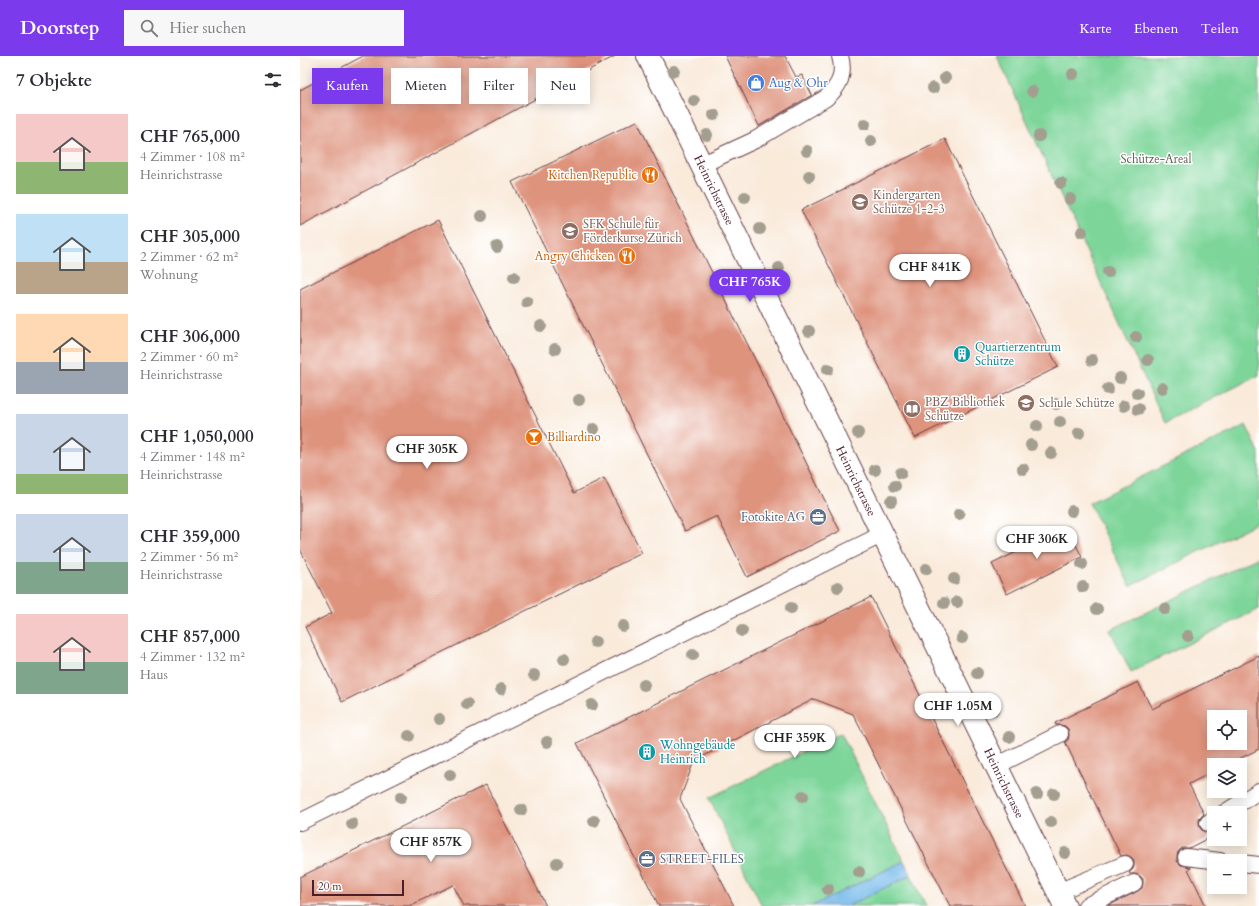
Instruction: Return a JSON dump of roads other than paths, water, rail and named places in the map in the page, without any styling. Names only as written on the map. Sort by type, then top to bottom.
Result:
[{"type":"street","name":"Heinrichstrasse","points":[[648,56],[1062,899]]},
{"type":"lane","points":[[701,165],[755,140],[826,98],[836,90],[839,84],[842,73],[840,56]]},
{"type":"lane","points":[[300,822],[882,534]]},
{"type":"lane","points":[[996,766],[1060,734]]},
{"type":"lane","points":[[1235,806],[1259,791]]},
{"type":"lane","points":[[1186,857],[1207,859]]},
{"type":"lane","points":[[1062,899],[1125,864]]},
{"type":"lane","points":[[1247,864],[1259,866]]},
{"type":"lane","points":[[1086,906],[1134,883]]},
{"type":"water","points":[[904,861],[911,875],[848,906],[812,906]]},
{"type":"place","name":"Aug & Ohr","points":[[756,83]]},
{"type":"place","name":"Kitchen Republic","points":[[650,175]]},
{"type":"place","name":"Kindergarten Schütze 1-2-3","points":[[860,202]]},
{"type":"place","name":"SFK Schule für Förderkurse Zürich","points":[[570,231]]},
{"type":"place","name":"Angry Chicken","points":[[627,256]]},
{"type":"place","name":"Quartierzentrum Schütze","points":[[962,354]]},
{"type":"place","name":"Schule Schütze","points":[[1026,403]]},
{"type":"place","name":"PBZ Bibliothek Schütze","points":[[912,409]]},
{"type":"place","name":"Billiardino","points":[[534,437]]},
{"type":"place","name":"Fotokite AG","points":[[818,517]]},
{"type":"place","name":"Wohngebäude Heinrich","points":[[647,752]]},
{"type":"place","name":"STREET-FILES","points":[[647,859]]},
{"type":"park label","name":"Schütze-Areal","points":[[1156,159]]}]
